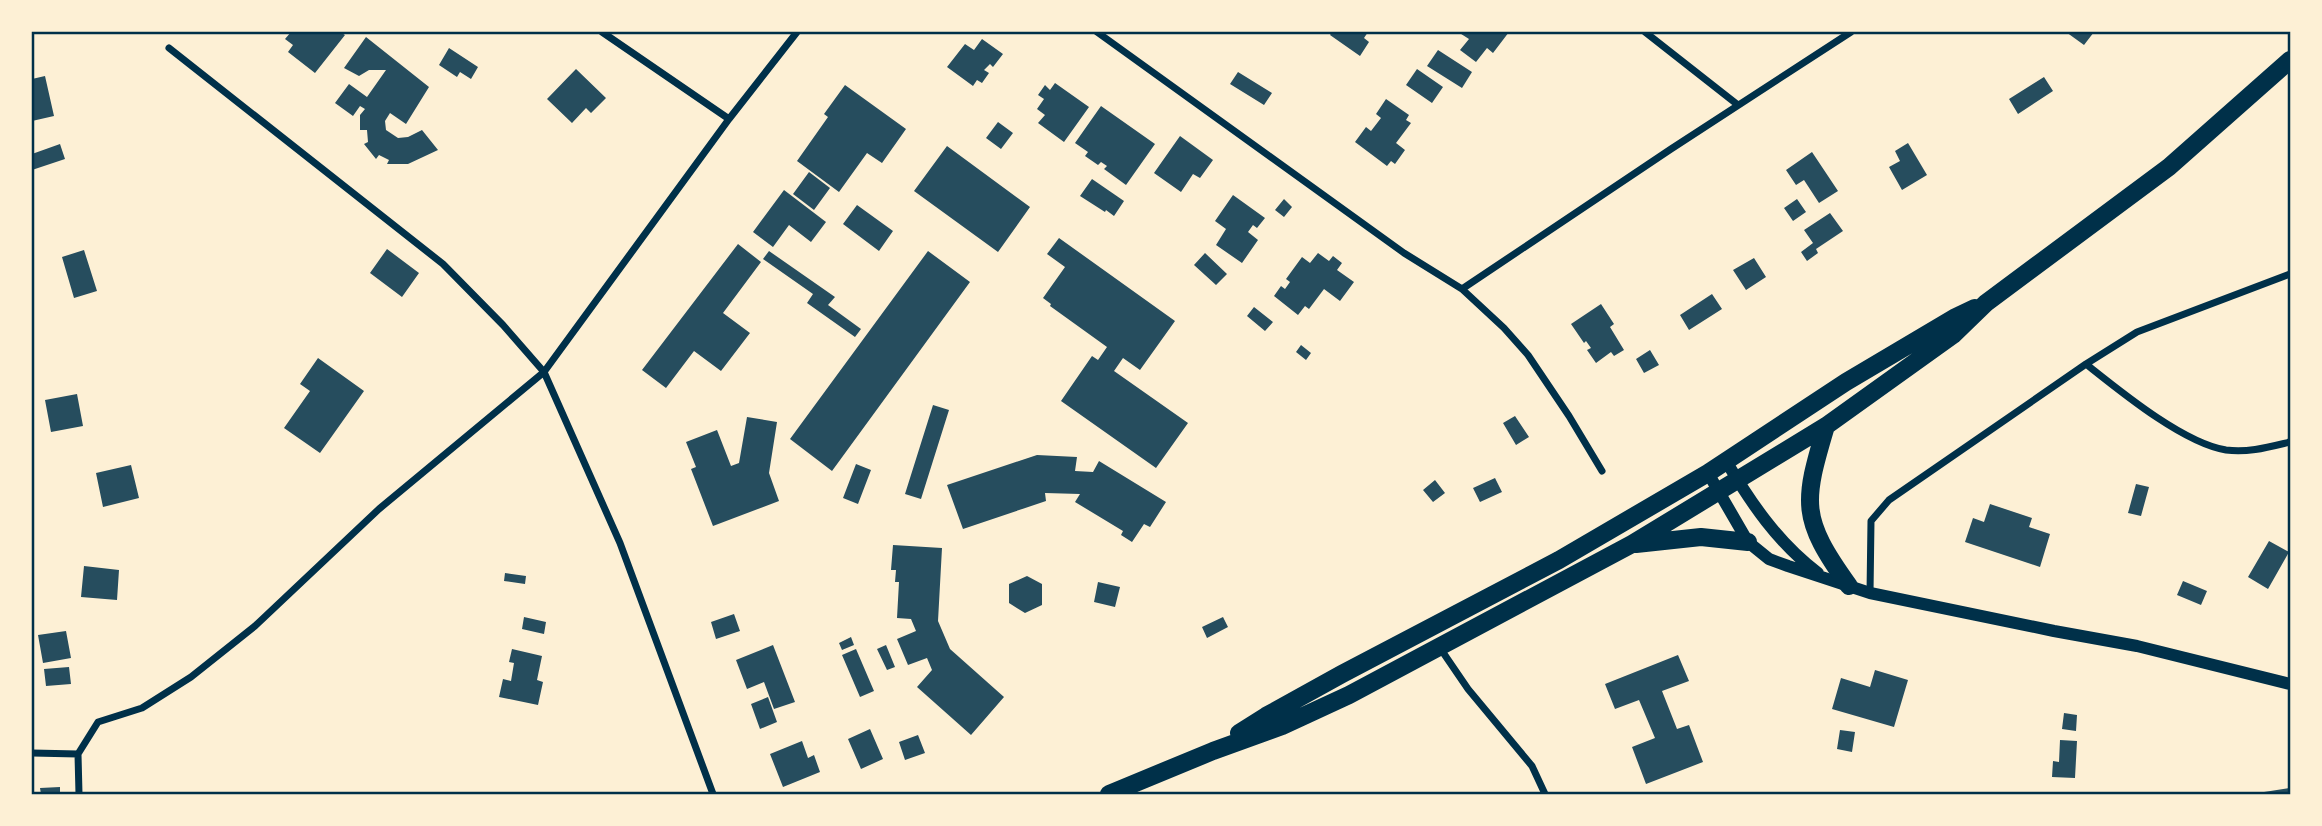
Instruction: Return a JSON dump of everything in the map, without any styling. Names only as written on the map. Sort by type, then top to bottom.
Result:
[{"type":"highway","points":[[1109,794],[1349,695],[1632,544],[1826,426],[1953,335],[1986,303],[2169,167],[2291,60]]},
{"type":"highway","points":[[1213,751],[1266,716],[1559,560],[1708,473],[1846,382],[1954,318],[1986,303]]},
{"type":"highway","points":[[1826,426],[1811,476],[1808,506],[1817,536],[1849,586]]},
{"type":"highway","points":[[1632,544],[1701,537],[1748,542]]},
{"type":"street","points":[[603,32],[729,119]]},
{"type":"street","points":[[79,794],[78,754],[98,722],[142,708],[191,677],[255,626],[379,509],[544,372],[729,119],[797,32]]},
{"type":"street","points":[[1097,32],[1404,253],[1462,289],[1504,328],[1528,355],[1602,471]]},
{"type":"street","points":[[1645,32],[1738,105]]},
{"type":"street","points":[[1462,289],[1851,32]]},
{"type":"street","points":[[169,48],[443,264],[503,325],[544,372],[620,543],[713,794]]},
{"type":"street","points":[[1870,593],[1871,521],[1889,500],[2086,364],[2137,332],[2291,274]]},
{"type":"street","points":[[2086,364],[2124,394],[2183,433],[2224,450],[2252,451],[2291,442]]},
{"type":"street","points":[[1726,460],[1761,515],[1794,555],[1826,580]]},
{"type":"street","points":[[1708,473],[1748,542],[1769,559],[1826,580],[1870,593],[2137,646],[2291,684]]},
{"type":"street","points":[[1440,648],[1468,689],[1532,766],[1545,794]]},
{"type":"street","points":[[32,753],[78,754]]},
{"type":"building","points":[[291,32],[340,32],[345,35],[315,73],[288,52],[293,45],[285,39]]},
{"type":"building","points":[[1332,32],[1368,32],[1364,38],[1369,42],[1360,56],[1330,35]]},
{"type":"building","points":[[1458,32],[1509,32],[1493,53],[1487,48],[1476,62],[1460,50],[1469,39]]},
{"type":"building","points":[[2066,32],[2094,32],[2084,45]]},
{"type":"building","points":[[366,37],[429,87],[406,124],[390,113],[385,121],[386,130],[398,138],[408,137],[422,130],[438,150],[408,164],[387,164],[389,160],[379,155],[376,159],[364,144],[368,142],[367,130],[360,130],[360,115],[365,109],[360,106],[353,116],[335,103],[349,84],[367,97],[386,70],[369,70],[359,76],[344,68]]},
{"type":"building","points":[[982,39],[1003,54],[993,67],[990,64],[984,70],[989,73],[982,83],[977,80],[973,86],[947,67],[965,44],[974,50]]},
{"type":"building","points":[[449,48],[478,67],[471,79],[460,72],[457,77],[439,65]]},
{"type":"building","points":[[1438,50],[1472,72],[1462,88],[1427,66]]},
{"type":"building","points":[[576,69],[606,98],[591,113],[586,108],[572,123],[547,99]]},
{"type":"building","points":[[1417,69],[1443,87],[1432,103],[1406,85]]},
{"type":"building","points":[[1238,72],[1272,93],[1264,105],[1230,84]]},
{"type":"building","points":[[45,76],[54,116],[32,121],[32,79]]},
{"type":"building","points":[[2044,77],[2053,91],[2018,114],[2009,99]]},
{"type":"building","points":[[1055,83],[1089,107],[1064,142],[1038,123],[1045,115],[1037,109],[1044,99],[1038,95],[1045,85],[1050,90]]},
{"type":"building","points":[[845,85],[906,129],[882,163],[867,153],[839,192],[797,161],[828,117],[824,114]]},
{"type":"building","points":[[1386,99],[1409,115],[1406,120],[1411,123],[1396,143],[1405,150],[1395,164],[1391,161],[1387,166],[1355,142],[1366,127],[1371,131],[1381,118],[1376,114]]},
{"type":"building","points":[[1101,106],[1155,144],[1126,185],[1104,169],[1107,166],[1101,162],[1098,165],[1085,156],[1088,152],[1075,143]]},
{"type":"building","points":[[998,122],[1013,133],[1001,149],[986,138]]},
{"type":"building","points":[[1180,136],[1213,160],[1200,178],[1193,174],[1181,192],[1154,173]]},
{"type":"building","points":[[1908,143],[1927,175],[1902,190],[1889,167],[1900,161],[1895,151]]},
{"type":"building","points":[[60,144],[65,159],[32,170],[32,154]]},
{"type":"building","points":[[947,146],[1030,207],[998,252],[914,191]]},
{"type":"building","points":[[1812,152],[1838,191],[1819,203],[1804,180],[1796,185],[1786,170]]},
{"type":"building","points":[[809,172],[830,188],[814,210],[793,194]]},
{"type":"building","points":[[1092,179],[1124,201],[1114,216],[1080,196]]},
{"type":"building","points":[[784,190],[826,222],[811,242],[789,225],[773,247],[753,232]]},
{"type":"building","points":[[1233,195],[1265,218],[1257,228],[1253,225],[1248,232],[1258,240],[1242,263],[1216,245],[1226,229],[1215,221]]},
{"type":"building","points":[[1284,199],[1292,207],[1284,217],[1275,210]]},
{"type":"building","points":[[1797,199],[1806,212],[1793,221],[1784,208]]},
{"type":"building","points":[[857,205],[893,231],[879,251],[843,224]]},
{"type":"building","points":[[1830,213],[1843,231],[1816,249],[1818,253],[1807,261],[1801,252],[1813,243],[1804,230]]},
{"type":"building","points":[[1059,238],[1175,321],[1140,370],[1123,358],[1114,371],[1188,423],[1156,468],[1061,401],[1092,356],[1098,360],[1107,347],[1043,298],[1065,267],[1047,254]]},
{"type":"building","points":[[738,244],[761,262],[723,313],[750,333],[721,371],[694,351],[666,388],[642,370]]},
{"type":"building","points":[[387,249],[419,273],[402,297],[370,273]]},
{"type":"building","points":[[84,250],[97,291],[74,298],[62,257]]},
{"type":"building","points":[[769,251],[835,297],[828,305],[861,329],[855,337],[807,303],[813,294],[763,259]]},
{"type":"building","points":[[928,251],[970,282],[832,471],[790,439]]},
{"type":"building","points":[[1205,253],[1227,274],[1216,285],[1194,265]]},
{"type":"building","points":[[1318,253],[1329,261],[1333,256],[1342,263],[1337,270],[1354,282],[1340,301],[1324,289],[1309,309],[1305,306],[1298,315],[1274,296],[1281,286],[1285,289],[1290,282],[1286,279],[1302,257],[1310,263]]},
{"type":"building","points":[[1754,258],[1766,277],[1746,290],[1733,270]]},
{"type":"building","points":[[1712,294],[1722,309],[1689,330],[1680,315]]},
{"type":"building","points":[[1601,304],[1614,324],[1610,327],[1624,350],[1614,356],[1611,352],[1596,363],[1587,350],[1591,348],[1586,341],[1584,343],[1571,324]]},
{"type":"building","points":[[1254,307],[1273,322],[1265,331],[1247,316]]},
{"type":"building","points":[[1301,345],[1311,353],[1306,360],[1296,352]]},
{"type":"building","points":[[1650,350],[1659,365],[1644,373],[1636,359]]},
{"type":"building","points":[[318,358],[364,391],[320,453],[284,428],[310,391],[300,384]]},
{"type":"building","points":[[77,394],[83,426],[51,432],[45,400]]},
{"type":"building","points":[[933,405],[949,410],[921,499],[905,494]]},
{"type":"building","points":[[1515,416],[1529,437],[1516,445],[1503,423]]},
{"type":"building","points":[[747,417],[777,422],[769,473],[779,501],[713,526],[691,469],[696,467],[686,442],[717,430],[731,466],[739,463]]},
{"type":"building","points":[[1037,455],[1077,457],[1075,471],[1093,472],[1099,461],[1166,502],[1150,527],[1144,524],[1132,542],[1121,535],[1123,531],[1075,502],[1080,494],[1045,493],[1046,501],[963,529],[947,485]]},
{"type":"building","points":[[856,464],[871,470],[858,504],[843,498]]},
{"type":"building","points":[[131,465],[139,498],[103,507],[96,473]]},
{"type":"building","points":[[1495,478],[1502,492],[1480,502],[1473,488]]},
{"type":"building","points":[[1435,480],[1445,493],[1433,502],[1423,490]]},
{"type":"building","points":[[2136,484],[2149,487],[2141,516],[2128,513]]},
{"type":"building","points":[[1990,504],[2032,518],[2029,527],[2050,534],[2040,567],[1965,542],[1973,518],[1984,522]]},
{"type":"building","points":[[2269,541],[2289,552],[2268,589],[2248,577]]},
{"type":"building","points":[[893,545],[942,548],[938,621],[950,649],[1004,697],[971,735],[917,687],[932,670],[927,658],[908,665],[897,639],[916,631],[911,619],[897,618],[899,582],[895,582],[896,570],[891,570]]},
{"type":"building","points":[[84,566],[119,570],[117,600],[81,597]]},
{"type":"building","points":[[505,573],[526,576],[525,584],[504,581]]},
{"type":"building","points":[[1027,576],[1042,584],[1042,605],[1025,613],[1009,603],[1009,584]]},
{"type":"building","points":[[2183,581],[2207,591],[2201,605],[2177,595]]},
{"type":"building","points":[[1098,582],[1120,587],[1115,607],[1094,602]]},
{"type":"building","points":[[734,614],[740,631],[716,639],[711,622]]},
{"type":"building","points":[[524,617],[546,622],[544,634],[522,629]]},
{"type":"building","points":[[1223,617],[1228,627],[1207,638],[1202,627]]},
{"type":"building","points":[[66,631],[71,658],[43,663],[38,635]]},
{"type":"building","points":[[851,637],[854,645],[842,650],[839,643]]},
{"type":"building","points":[[773,645],[795,702],[774,709],[764,682],[747,689],[736,660]]},
{"type":"building","points":[[886,645],[895,667],[887,670],[877,649]]},
{"type":"building","points":[[512,649],[542,656],[537,680],[543,682],[538,705],[499,697],[503,679],[511,681],[514,663],[509,662]]},
{"type":"building","points":[[856,649],[874,691],[860,697],[842,655]]},
{"type":"building","points":[[1678,655],[1689,681],[1662,691],[1677,729],[1689,725],[1703,762],[1646,784],[1632,747],[1655,738],[1639,700],[1615,709],[1605,684]]},
{"type":"building","points":[[69,667],[71,684],[46,686],[44,669]]},
{"type":"building","points":[[1875,670],[1908,680],[1894,727],[1832,709],[1841,678],[1870,687]]},
{"type":"building","points":[[768,697],[777,722],[760,729],[751,704]]},
{"type":"building","points":[[2064,713],[2077,715],[2076,731],[2062,729]]},
{"type":"building","points":[[870,729],[883,759],[861,769],[848,739]]},
{"type":"building","points":[[1840,730],[1855,732],[1852,752],[1837,749]]},
{"type":"building","points":[[918,735],[925,753],[905,760],[899,742]]},
{"type":"building","points":[[2060,740],[2077,741],[2075,778],[2052,777],[2053,761],[2059,762]]},
{"type":"building","points":[[802,741],[808,758],[814,755],[820,772],[783,787],[770,754]]},
{"type":"building","points":[[60,787],[60,794],[41,794],[40,788]]},
{"type":"building","points":[[2290,788],[2290,794],[2264,794],[2264,792]]}]
